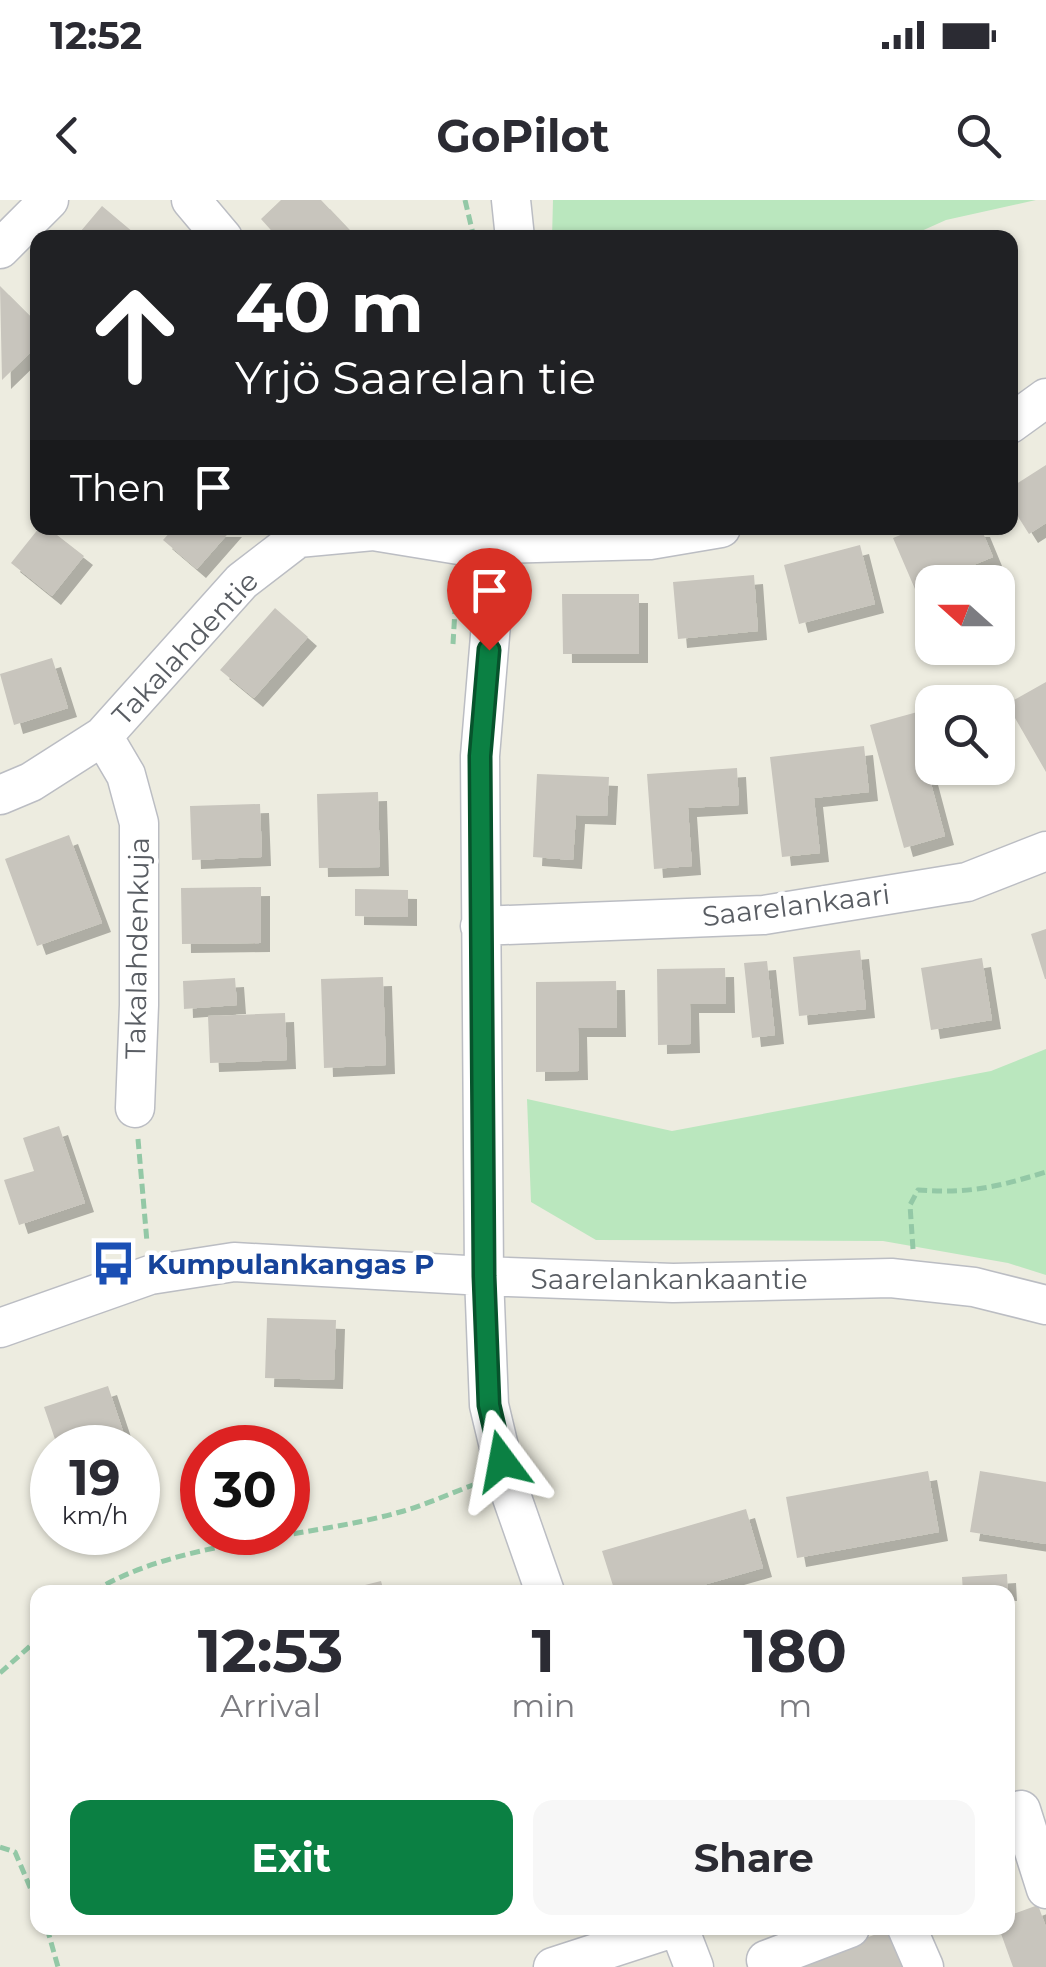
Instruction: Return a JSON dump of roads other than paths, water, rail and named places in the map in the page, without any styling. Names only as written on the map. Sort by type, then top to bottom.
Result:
[{"type":"street","points":[[0,249],[49,200]]},
{"type":"street","points":[[192,200],[216,230]]},
{"type":"street","points":[[511,200],[514,230]]},
{"type":"street","points":[[1018,418],[1046,398]]},
{"type":"street","name":"Takalahdentie","points":[[0,794],[32,782],[103,736],[242,581],[299,535]]},
{"type":"street","name":"Takalahdentie","points":[[393,535],[459,545],[499,536],[650,540],[680,535]]},
{"type":"street","points":[[499,536],[480,756],[484,1276],[489,1405],[509,1489],[543,1585]]},
{"type":"street","name":"Takalahdenkuja","points":[[103,736],[126,775],[139,823],[135,1108]]},
{"type":"street","name":"Saarelankaari","points":[[480,926],[764,916],[967,882],[1046,851]]},
{"type":"street","name":"Saarelankankaantie","points":[[0,1328],[150,1275],[234,1262],[673,1283],[914,1281],[974,1287],[1046,1305]]},
{"type":"street","points":[[1025,1811],[1035,1877]]},
{"type":"street","points":[[553,1967],[654,1935]]},
{"type":"street","points":[[679,1935],[694,1967]]},
{"type":"street","points":[[766,1960],[832,1935]]},
{"type":"street","points":[[910,1935],[924,1967]]},
{"type":"place","name":"Kumpulankangas P","points":[[114,1264]]}]
